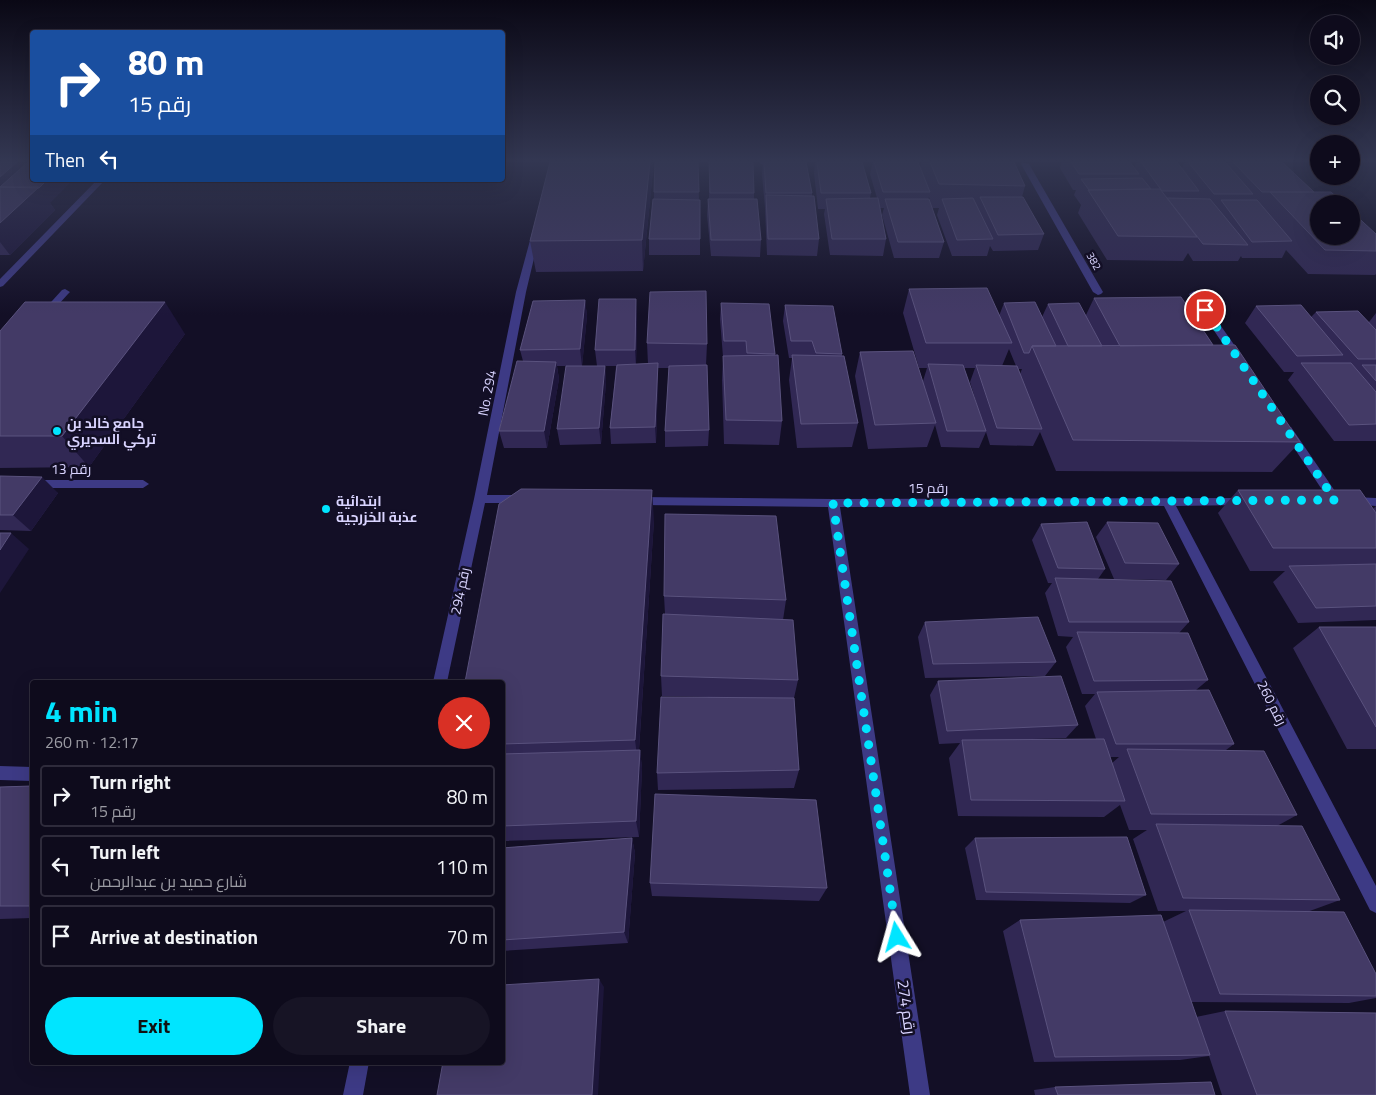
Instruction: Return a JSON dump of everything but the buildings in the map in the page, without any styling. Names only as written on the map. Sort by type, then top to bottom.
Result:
[{"type":"street","points":[[0,284],[69,213]]},
{"type":"street","name":"382","points":[[1053,213],[1098,292]]},
{"type":"street","name":"No. 294","points":[[480,499],[521,292],[540,220]]},
{"type":"street","points":[[39,321],[65,292]]},
{"type":"street","points":[[1194,294],[1243,365]]},
{"type":"street","points":[[1281,421],[1330,500],[1376,502]]},
{"type":"street","name":"رقم 13","points":[[0,484],[143,484]]},
{"type":"street","points":[[480,499],[539,500]]},
{"type":"street","name":"رقم 294","points":[[440,680],[480,499]]},
{"type":"street","name":"رقم 15","points":[[627,501],[833,503],[1256,501]]},
{"type":"street","name":"رقم 260","points":[[1168,502],[1376,904]]},
{"type":"street","name":"رقم 274","points":[[833,503],[920,1095]]},
{"type":"street","points":[[0,773],[30,774]]},
{"type":"street","points":[[353,1095],[359,1065]]},
{"type":"place","name":"جامع خالد بن تركي السديري","points":[[57,431]]},
{"type":"place","name":"ابتدائية عذبة الخزرجية","points":[[326,509]]},
{"type":"route","points":[[897,937],[833,503],[1335,500],[1205,310]]}]
